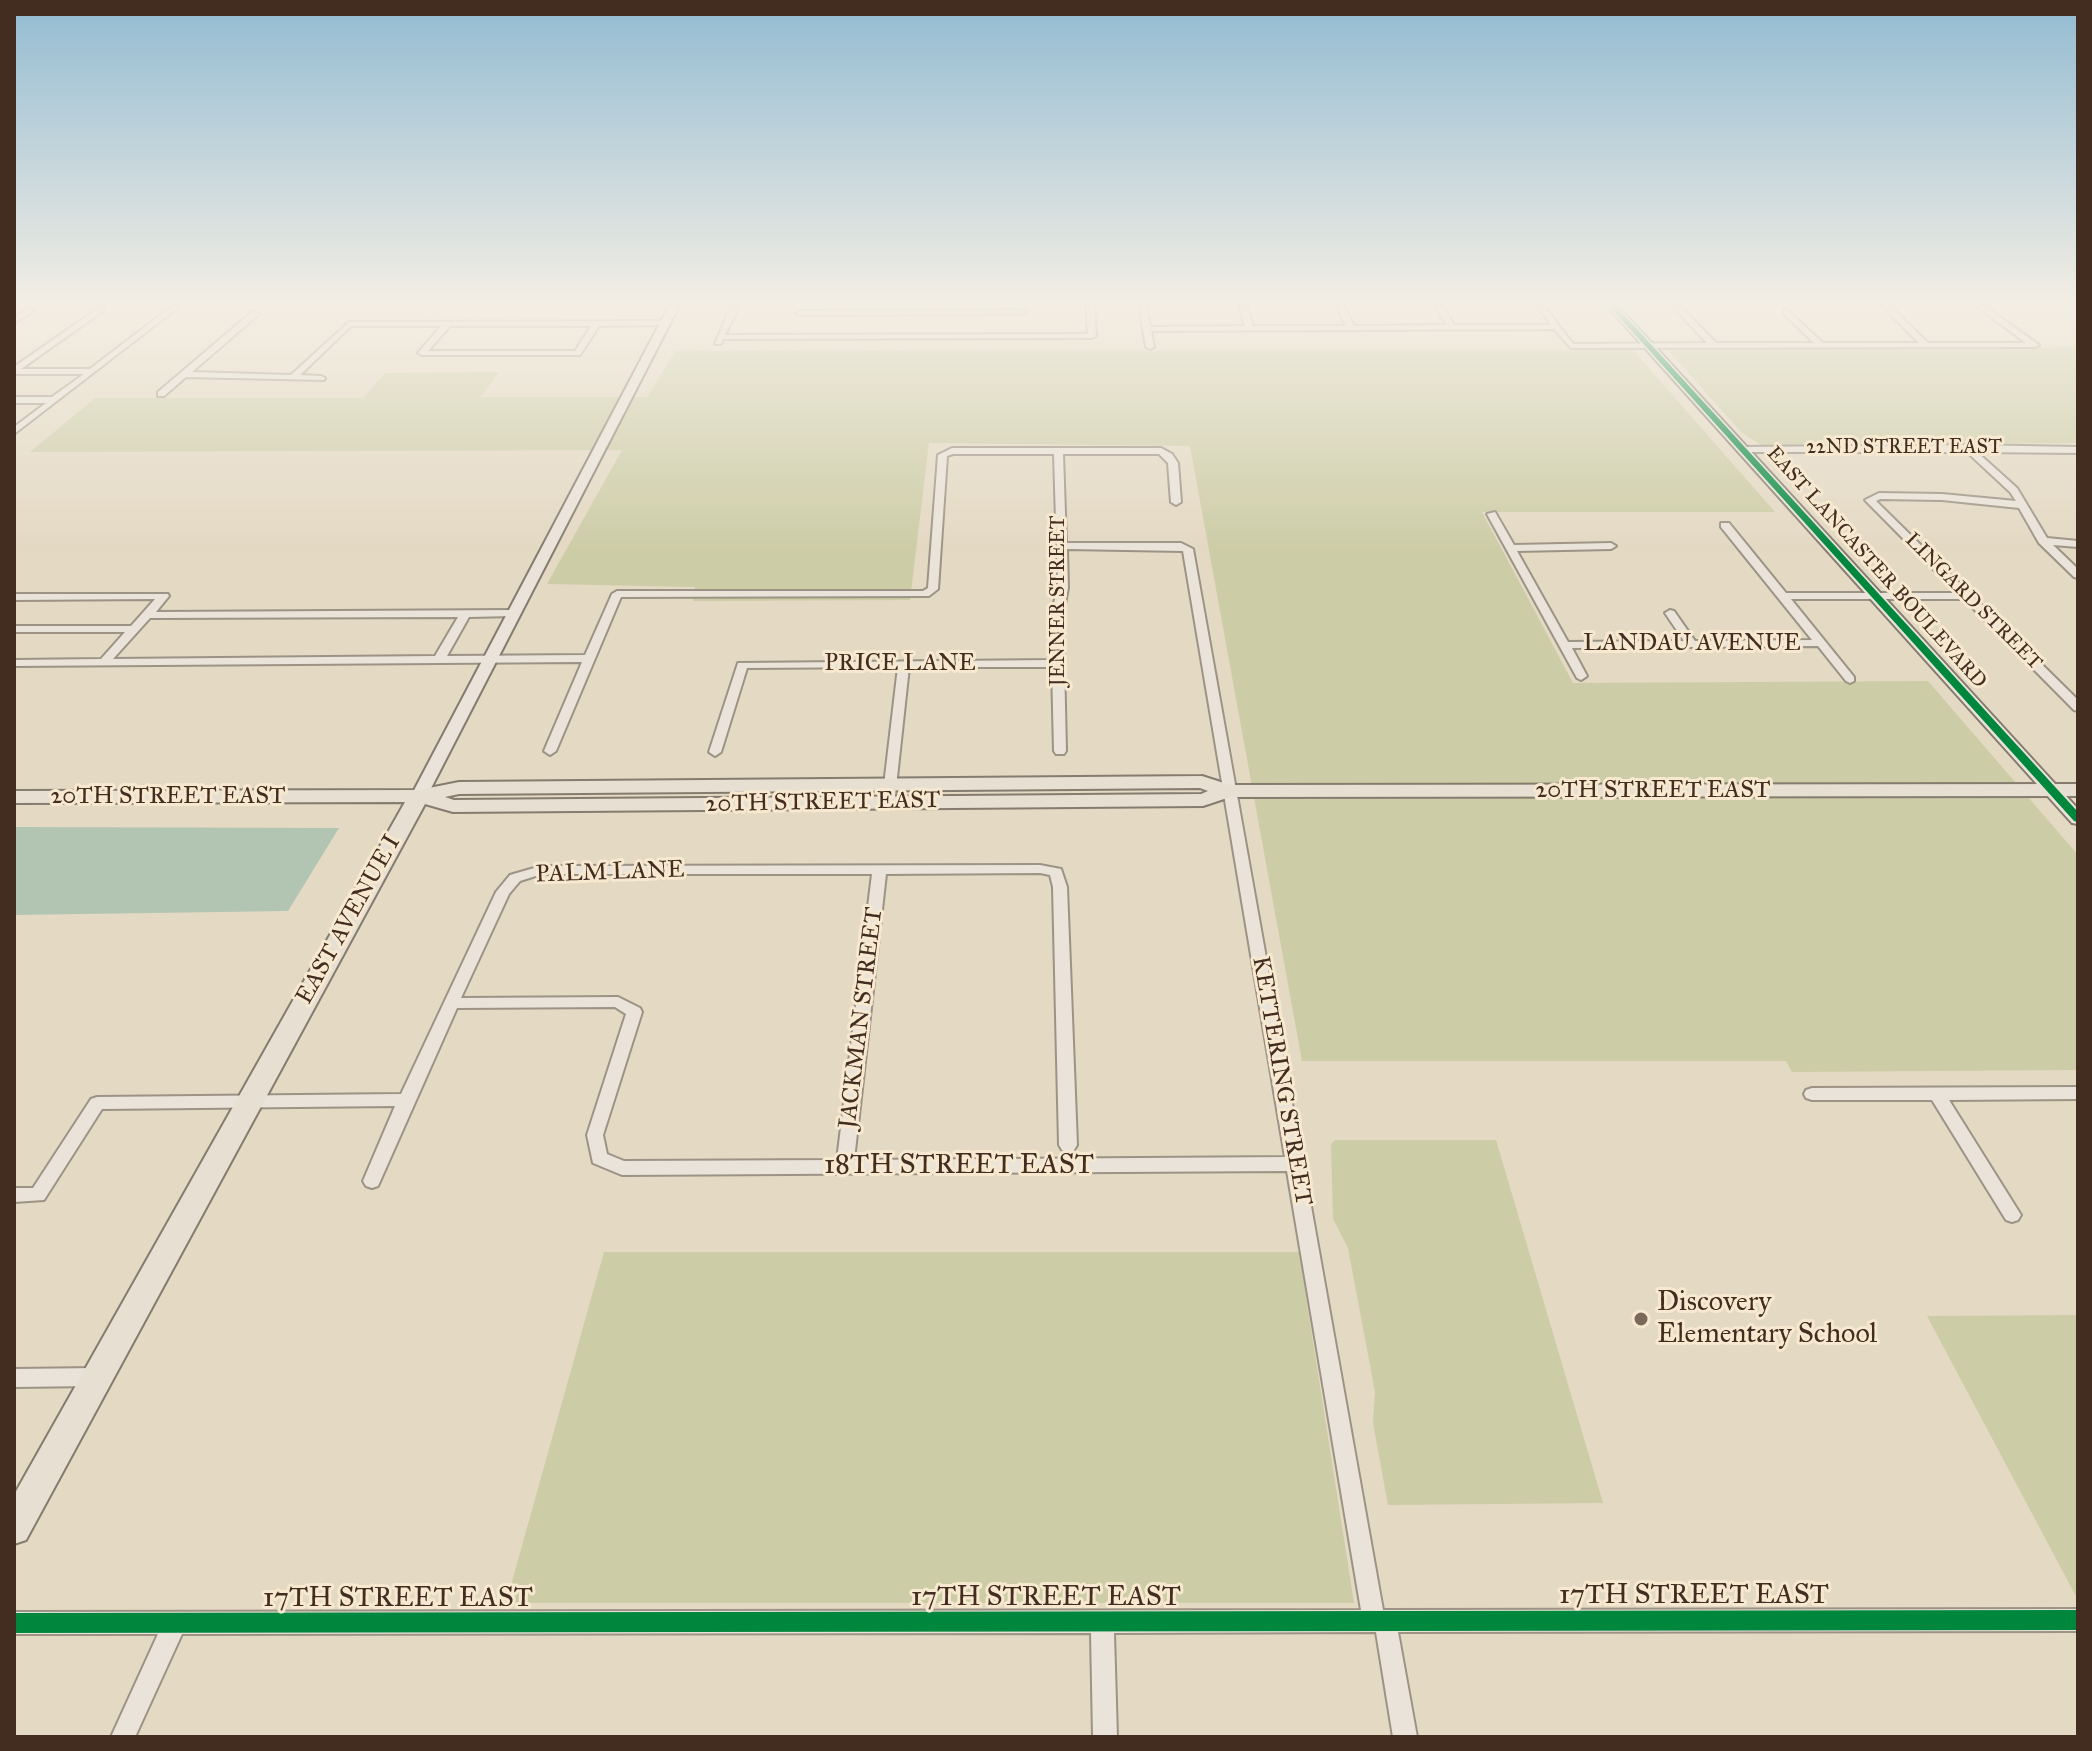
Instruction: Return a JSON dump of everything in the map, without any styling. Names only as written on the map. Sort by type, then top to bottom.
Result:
[{"type":"main road","name":"EAST AVENUE I","points":[[14,1528],[419,796],[632,388]]},
{"type":"main road","name":"EAST LANCASTER BOULEVARD","points":[[1686,388],[2078,819]]},
{"type":"main road","name":"20TH STREET EAST","points":[[14,797],[419,796],[453,806],[889,793],[1203,800],[1228,791],[2078,790]]},
{"type":"street","points":[[14,431],[70,388]]},
{"type":"street","points":[[161,394],[168,388]]},
{"type":"street","points":[[14,400],[55,400]]},
{"type":"street","points":[[1967,448],[2005,480],[2043,541],[2078,575]]},
{"type":"street","name":"22ND STREET EAST","points":[[1741,449],[2073,449]]},
{"type":"street","points":[[550,751],[617,594],[925,594],[933,589],[943,455],[952,451],[1161,451],[1173,463],[1176,502]]},
{"type":"street","name":"JENNER STREET","points":[[1058,451],[1063,588],[1057,614],[1060,751]]},
{"type":"street","name":"LINGARD STREET","points":[[2023,505],[1942,497],[1872,498],[1871,503],[2078,707]]},
{"type":"street","points":[[1492,514],[1581,676]]},
{"type":"street","points":[[1725,525],[1850,679]]},
{"type":"street","points":[[2043,541],[2078,544]]},
{"type":"street","name":"KETTERING STREET","points":[[1061,546],[1181,546],[1188,549],[1228,791],[1379,1621],[1405,1737]]},
{"type":"street","points":[[1510,548],[1611,546]]},
{"type":"street","points":[[14,597],[164,596],[103,663]]},
{"type":"street","points":[[1782,596],[1967,596]]},
{"type":"street","points":[[440,658],[466,613]]},
{"type":"street","points":[[147,615],[515,613]]},
{"type":"street","points":[[1670,613],[1691,643]]},
{"type":"street","points":[[14,629],[134,629]]},
{"type":"street","name":"LANDAU AVENUE","points":[[1564,645],[1820,643]]},
{"type":"street","points":[[14,663],[589,658]]},
{"type":"street","points":[[889,793],[904,663]]},
{"type":"street","name":"PRICE LANE","points":[[715,752],[742,665],[1058,663]]},
{"type":"street","name":"PALM LANE","points":[[372,1181],[406,1100],[503,892],[515,878],[541,870],[1040,869],[1056,872],[1060,887],[1068,1145]]},
{"type":"street","name":"JACKMAN STREET","points":[[845,1166],[879,870]]},
{"type":"street","name":"18TH STREET EAST","points":[[452,1003],[618,1002],[634,1012],[595,1135],[599,1158],[622,1168],[1297,1164]]},
{"type":"street","points":[[1812,1094],[2078,1093]]},
{"type":"street","points":[[1937,1094],[2012,1215]]},
{"type":"street","points":[[14,1195],[38,1195],[97,1103],[406,1100]]},
{"type":"street","points":[[14,1378],[97,1377]]},
{"type":"street","name":"17TH STREET EAST","points":[[14,1623],[2078,1620]]},
{"type":"street","points":[[1102,1621],[1105,1737]]},
{"type":"street","points":[[123,1737],[175,1623]]},
{"type":"shaded area","points":[[372,388],[488,388],[481,397],[647,397],[653,388],[1666,388],[1775,512],[1482,512],[1573,683],[1928,681],[2078,855],[2078,1070],[1792,1072],[1786,1061],[1302,1061],[1190,446],[929,443],[910,600],[693,601],[695,587],[547,584],[622,450],[30,452],[95,398],[363,398]]},
{"type":"shaded area","points":[[1702,388],[2078,388],[2078,443],[1761,445],[1742,433]]},
{"type":"shaded area","points":[[14,827],[339,828],[288,911],[14,915]]},
{"type":"shaded area","points":[[1335,1140],[1496,1140],[1603,1503],[1388,1505],[1373,1423],[1375,1392],[1348,1248],[1333,1219],[1331,1144]]},
{"type":"shaded area","points":[[604,1252],[1299,1252],[1354,1603],[506,1603]]},
{"type":"shaded area","points":[[2078,1315],[2078,1600],[1927,1316]]},
{"type":"cycle path","points":[[1686,388],[2078,819]]},
{"type":"cycle path","points":[[14,1623],[2078,1620]]},
{"type":"place","name":"Discovery Elementary School","points":[[1641,1319]]}]
